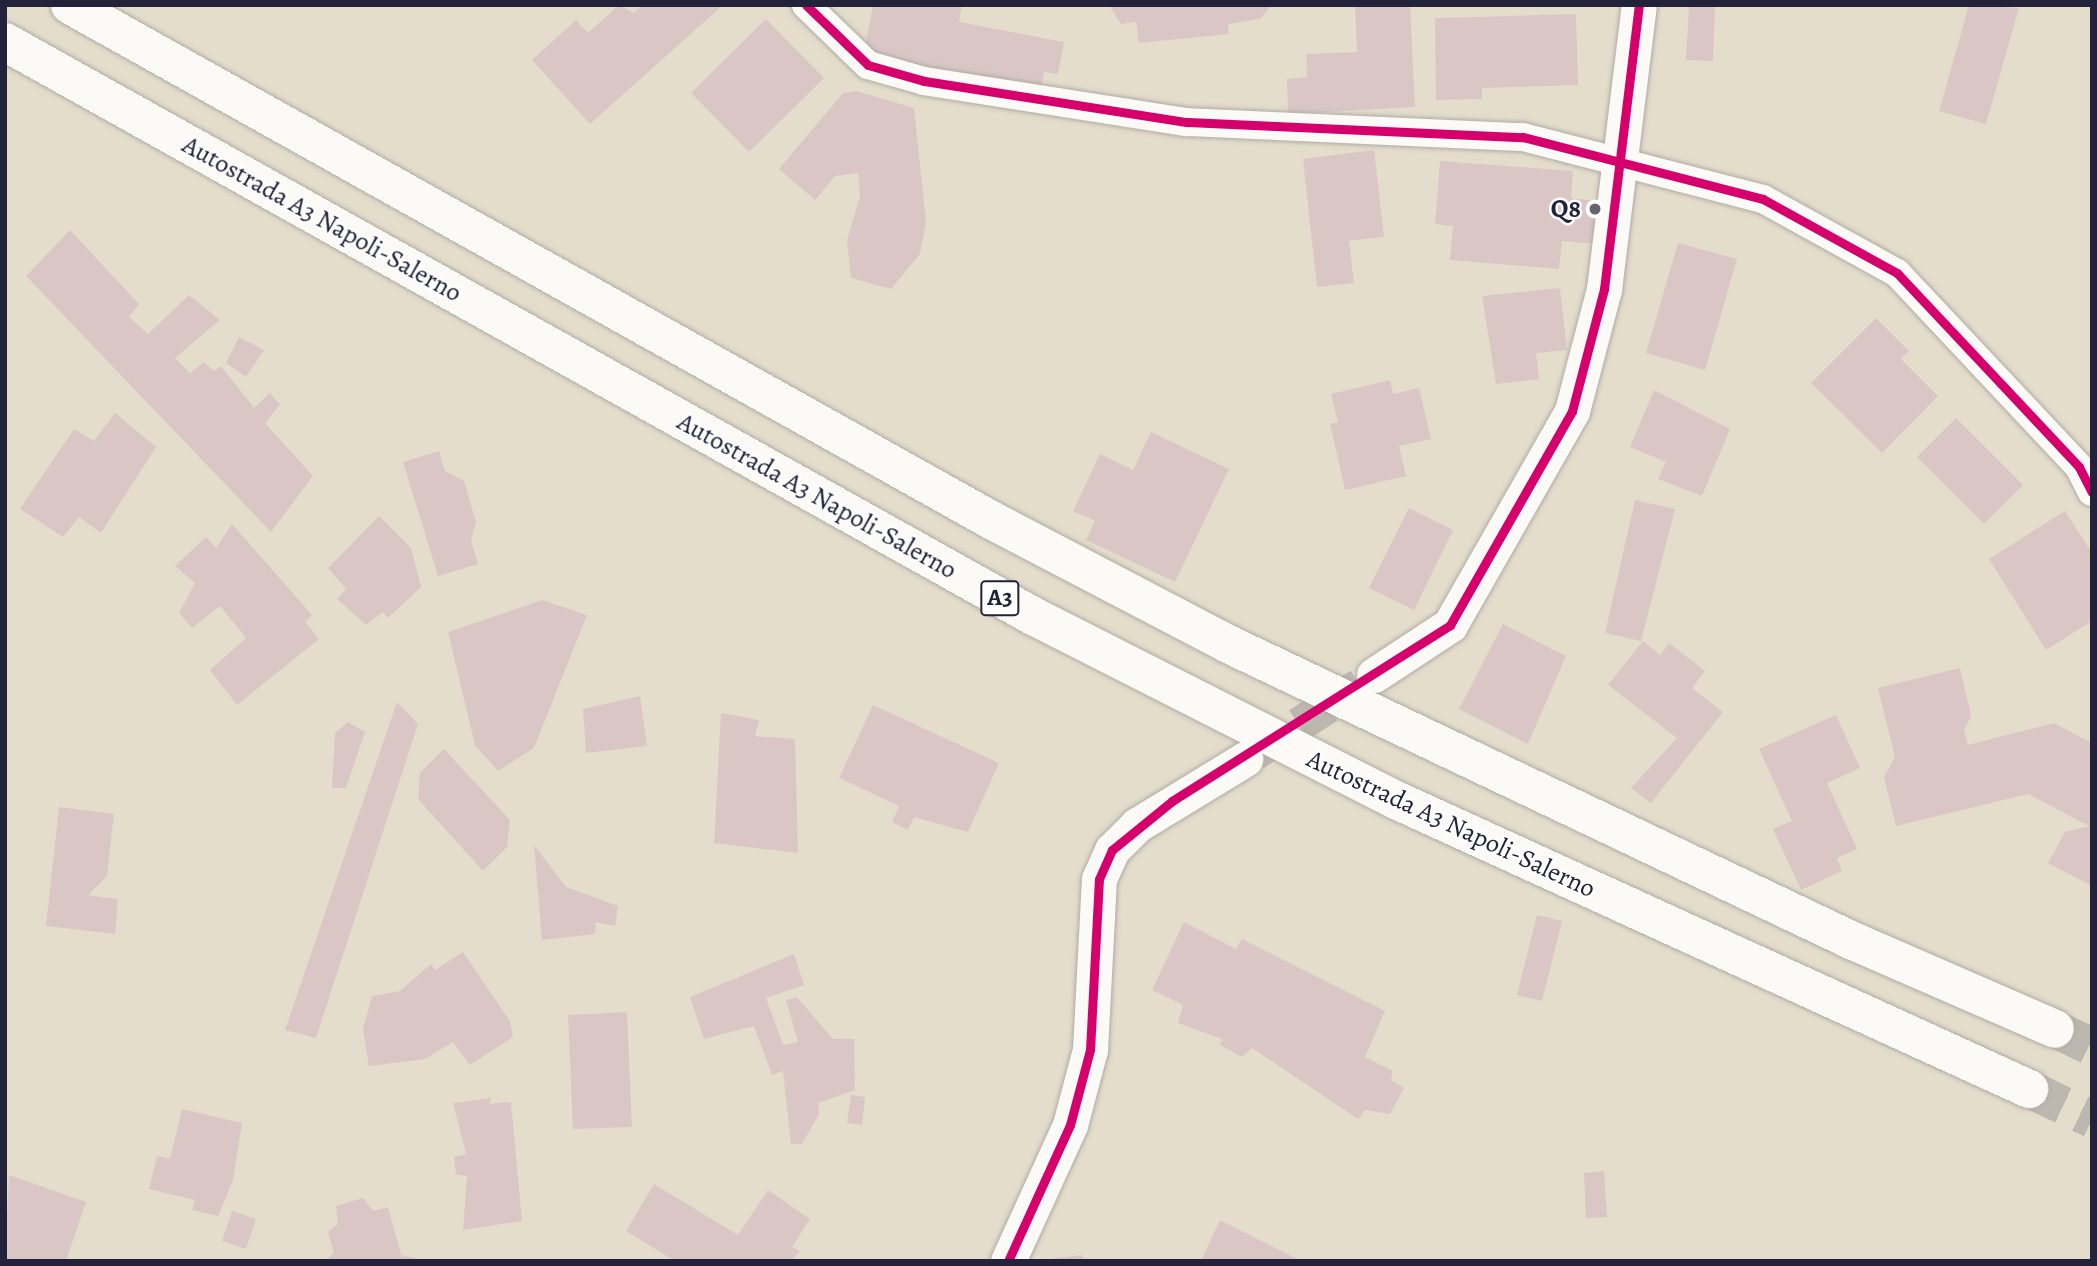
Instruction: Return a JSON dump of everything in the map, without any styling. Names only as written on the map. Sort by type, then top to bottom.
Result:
[{"type":"highway","name":"A3","points":[[70,5],[992,520],[1228,644],[1853,941],[2055,1029]]},
{"type":"highway","name":"Autostrada A3 Napoli-Salerno","points":[[5,42],[1032,616],[1398,801],[2029,1089]]},
{"type":"street","points":[[806,5],[868,65],[924,81],[1187,122],[1523,137],[1763,199],[1897,272],[2079,467],[2092,492]]},
{"type":"street","points":[[1374,675],[1450,625],[1572,411],[1604,289],[1623,162],[1639,5]]},
{"type":"street","points":[[1008,1261],[1070,1125],[1090,1050],[1099,879],[1112,850],[1137,825],[1245,759]]},
{"type":"building","points":[[619,5],[634,13],[642,5],[723,5],[590,124],[532,60],[576,20],[588,33]]},
{"type":"building","points":[[873,5],[962,5],[959,22],[1064,42],[1058,74],[1044,72],[1041,90],[863,57]]},
{"type":"building","points":[[1109,5],[1272,5],[1260,19],[1228,24],[1229,34],[1139,43],[1136,22],[1121,24]]},
{"type":"building","points":[[1355,5],[1410,5],[1415,107],[1288,114],[1287,79],[1307,77],[1306,54],[1357,52]]},
{"type":"building","points":[[1689,5],[1715,5],[1713,61],[1686,60]]},
{"type":"building","points":[[1969,5],[2019,8],[1986,124],[1939,111]]},
{"type":"building","points":[[1576,14],[1578,85],[1482,88],[1482,99],[1436,100],[1435,18]]},
{"type":"building","points":[[766,19],[824,78],[749,152],[691,93]]},
{"type":"building","points":[[856,91],[914,108],[926,222],[920,254],[891,289],[851,278],[847,240],[860,196],[858,173],[835,176],[815,200],[779,169],[843,93]]},
{"type":"building","points":[[1374,150],[1384,237],[1349,241],[1354,283],[1317,287],[1303,159]]},
{"type":"building","points":[[1440,161],[1573,171],[1571,198],[1598,201],[1595,244],[1562,241],[1559,269],[1450,260],[1453,226],[1435,224]]},
{"type":"building","points":[[70,230],[139,304],[129,317],[148,334],[189,295],[220,320],[175,358],[190,373],[204,362],[214,371],[221,366],[254,408],[270,393],[280,405],[265,423],[313,476],[271,532],[26,276]]},
{"type":"building","points":[[1678,243],[1737,259],[1705,370],[1646,353]]},
{"type":"building","points":[[1560,288],[1567,350],[1536,353],[1539,379],[1496,384],[1482,296]]},
{"type":"building","points":[[1876,318],[1909,351],[1901,359],[1938,396],[1882,453],[1811,383]]},
{"type":"building","points":[[239,337],[264,350],[246,377],[226,363]]},
{"type":"building","points":[[1390,380],[1393,394],[1419,388],[1431,439],[1399,446],[1406,476],[1345,490],[1330,424],[1338,422],[1331,394]]},
{"type":"building","points":[[1654,390],[1730,429],[1702,496],[1658,479],[1666,462],[1630,447]]},
{"type":"building","points":[[115,413],[156,447],[101,533],[79,517],[63,537],[20,509],[74,429],[94,441]]},
{"type":"building","points":[[1956,418],[2023,485],[1984,524],[1917,457]]},
{"type":"building","points":[[1151,432],[1229,469],[1175,582],[1086,540],[1095,521],[1073,511],[1100,454],[1133,470]]},
{"type":"building","points":[[439,451],[445,471],[464,481],[476,522],[471,541],[478,564],[438,576],[403,462]]},
{"type":"building","points":[[1635,500],[1675,509],[1641,641],[1605,633]]},
{"type":"building","points":[[1409,508],[1453,530],[1414,610],[1369,588]]},
{"type":"building","points":[[2065,511],[2092,553],[2092,621],[2046,650],[1989,559]]},
{"type":"building","points":[[379,516],[411,548],[421,587],[388,618],[383,612],[366,625],[337,599],[346,589],[328,568]]},
{"type":"building","points":[[232,524],[312,615],[305,622],[319,639],[237,705],[210,670],[246,638],[220,606],[192,628],[179,613],[195,583],[175,566],[206,537],[216,548]]},
{"type":"building","points":[[542,600],[587,615],[534,748],[498,771],[475,745],[448,632]]},
{"type":"building","points":[[1503,624],[1566,656],[1528,744],[1459,709]]},
{"type":"building","points":[[1643,641],[1660,655],[1669,643],[1705,671],[1692,688],[1723,712],[1651,803],[1631,788],[1677,738],[1608,685]]},
{"type":"building","points":[[1960,668],[1971,716],[1964,730],[1968,745],[2054,723],[2092,743],[2092,886],[2048,863],[2065,832],[2089,826],[2028,794],[1896,826],[1884,777],[1895,757],[1878,688]]},
{"type":"building","points":[[640,696],[647,746],[586,753],[583,709]]},
{"type":"building","points":[[397,702],[418,724],[316,1038],[285,1030]]},
{"type":"building","points":[[873,705],[999,763],[968,832],[914,817],[908,830],[892,822],[899,806],[839,778]]},
{"type":"building","points":[[721,713],[759,720],[755,736],[795,739],[798,853],[714,843]]},
{"type":"building","points":[[1836,715],[1860,768],[1827,783],[1857,849],[1837,858],[1842,871],[1801,890],[1773,829],[1792,821],[1759,749]]},
{"type":"building","points":[[348,722],[365,732],[346,788],[332,788],[335,733]]},
{"type":"building","points":[[444,749],[510,820],[507,847],[483,871],[418,799],[420,773]]},
{"type":"building","points":[[59,807],[114,814],[107,876],[88,895],[118,899],[115,934],[46,926]]},
{"type":"building","points":[[534,845],[566,887],[618,906],[615,926],[596,922],[595,934],[542,940]]},
{"type":"building","points":[[1537,915],[1562,921],[1542,1001],[1517,995]]},
{"type":"building","points":[[1184,922],[1236,949],[1242,939],[1385,1011],[1365,1057],[1393,1071],[1391,1080],[1404,1088],[1390,1114],[1365,1110],[1358,1119],[1252,1048],[1242,1057],[1220,1045],[1222,1039],[1178,1023],[1183,1005],[1152,990]]},
{"type":"building","points":[[463,952],[510,1021],[513,1037],[470,1065],[453,1042],[425,1059],[369,1066],[363,1029],[372,996],[400,991],[431,964],[435,970]]},
{"type":"building","points":[[794,954],[804,985],[766,998],[783,1045],[798,1042],[786,1000],[797,997],[833,1039],[854,1039],[855,1090],[818,1103],[819,1114],[802,1144],[791,1144],[783,1071],[772,1075],[754,1026],[704,1039],[690,997]]},
{"type":"building","points":[[627,1012],[632,1127],[573,1129],[568,1015]]},
{"type":"building","points":[[851,1095],[865,1097],[862,1125],[847,1123]]},
{"type":"building","points":[[491,1098],[489,1104],[511,1102],[522,1221],[463,1230],[467,1176],[456,1175],[454,1157],[466,1154],[453,1103]]},
{"type":"building","points":[[182,1109],[242,1123],[233,1180],[218,1216],[192,1210],[195,1200],[149,1189],[157,1156],[170,1159]]},
{"type":"building","points":[[1604,1171],[1607,1217],[1586,1218],[1584,1173]]},
{"type":"building","points":[[9,1175],[86,1202],[66,1261],[5,1261]]},
{"type":"building","points":[[654,1184],[738,1235],[768,1190],[810,1219],[792,1247],[800,1251],[791,1261],[675,1261],[626,1231]]},
{"type":"building","points":[[363,1198],[373,1211],[388,1207],[401,1255],[425,1261],[325,1261],[334,1253],[328,1232],[338,1224],[336,1206]]},
{"type":"building","points":[[232,1211],[256,1219],[246,1249],[222,1241]]},
{"type":"building","points":[[1220,1220],[1301,1261],[1201,1261]]},
{"type":"building","points":[[1082,1255],[1085,1261],[1049,1261],[1049,1259]]},
{"type":"tunnel","points":[[1254,753],[1360,685]]},
{"type":"tunnel","points":[[2055,1029],[2092,1047]]},
{"type":"tunnel","points":[[2029,1089],[2092,1119]]},
{"type":"cycle path","points":[[806,5],[868,65],[924,81],[1187,122],[1523,137],[1763,199],[1897,273],[2079,467],[2092,492]]},
{"type":"cycle path","points":[[1008,1261],[1070,1125],[1090,1050],[1099,879],[1112,850],[1172,801],[1450,625],[1572,411],[1604,289],[1639,5]]},
{"type":"place","name":"Q8","points":[[1595,209]]}]
